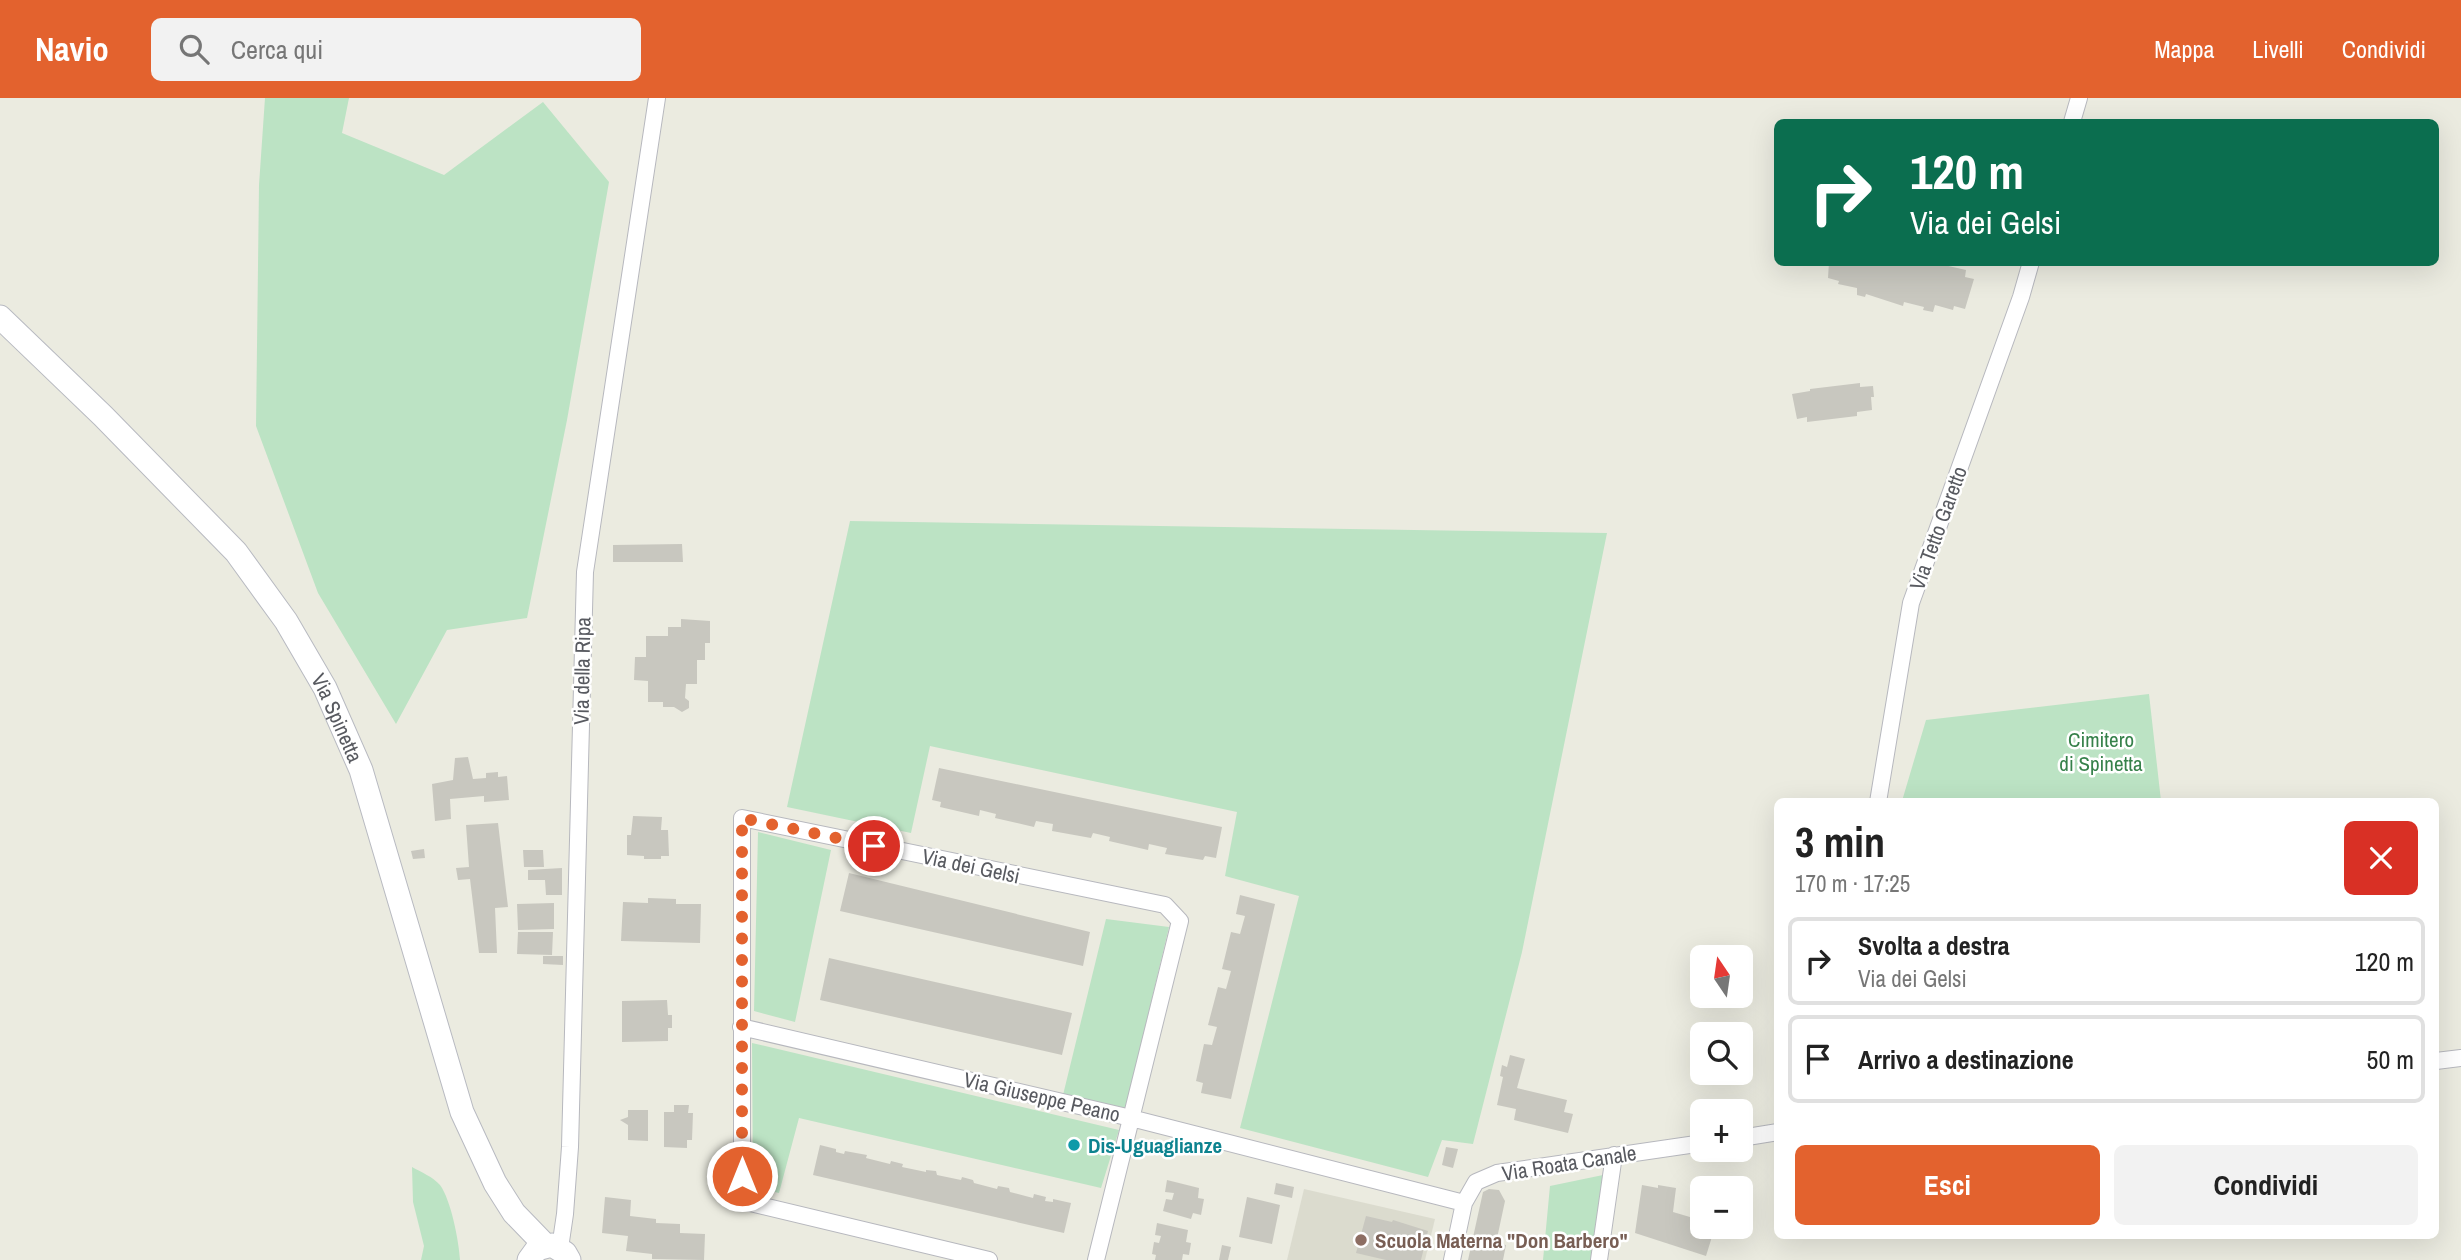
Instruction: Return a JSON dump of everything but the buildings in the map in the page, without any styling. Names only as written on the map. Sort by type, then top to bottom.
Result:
[{"type":"main road","name":"Via Spinetta","points":[[0,317],[103,416],[236,552],[286,621],[325,688],[361,769],[462,1112],[485,1164],[514,1213],[547,1254]]},
{"type":"street","name":"Via della Ripa","points":[[547,1254],[565,1214],[570,1147],[585,572],[657,98]]},
{"type":"street","points":[[2073,119],[2079,98]]},
{"type":"street","name":"Via Tetto Garetto","points":[[1879,798],[1911,603],[2030,266]]},
{"type":"street","name":"Via dei Gelsi","points":[[989,1260],[742,1201],[742,818],[1165,905],[1180,921],[1131,1118]]},
{"type":"street","name":"Via Giuseppe Peano","points":[[741,1027],[1131,1118],[1464,1203]]},
{"type":"street","points":[[2439,1061],[2461,1058]]},
{"type":"street","points":[[1096,1260],[1131,1118]]},
{"type":"street","points":[[1753,1136],[1774,1133]]},
{"type":"street","name":"Via Roata Canale","points":[[1452,1260],[1464,1203],[1476,1182],[1497,1173],[1690,1145]]},
{"type":"street","points":[[1599,1260],[1614,1155]]},
{"type":"shaded area","name":"Scuola Materna \"Don Barbero\"","points":[[1304,1189],[1435,1219],[1425,1260],[1287,1260]]},
{"type":"green space","points":[[265,98],[349,98],[342,133],[444,175],[543,102],[609,182],[567,420],[527,618],[447,630],[396,724],[318,593],[256,426],[259,185]]},
{"type":"green space","points":[[850,521],[1607,533],[1522,952],[1473,1144],[1442,1140],[1428,1177],[1240,1128],[1299,896],[1225,876],[1237,812],[930,746],[911,833],[787,807]]},
{"type":"green space","name":"Cimitero di Spinetta","points":[[2149,694],[2161,798],[1903,798],[1926,720]]},
{"type":"green space","points":[[758,832],[831,850],[795,1022],[754,1011]]},
{"type":"green space","points":[[1106,919],[1169,927],[1125,1111],[1063,1095]]},
{"type":"green space","points":[[752,1043],[1119,1130],[1101,1188],[799,1118],[779,1193],[753,1187]]},
{"type":"green space","points":[[412,1167],[434,1180],[444,1192],[454,1221],[460,1260],[421,1260],[424,1246],[413,1202]]},
{"type":"green space","points":[[1603,1175],[1591,1260],[1543,1260],[1550,1186]]},
{"type":"place","name":"Dis-Uguaglianze","points":[[1074,1145]]},
{"type":"place","name":"Scuola Materna \"Don Barbero\"","points":[[1361,1240]]},
{"type":"route","points":[[742,1176],[742,818],[874,846]]}]
